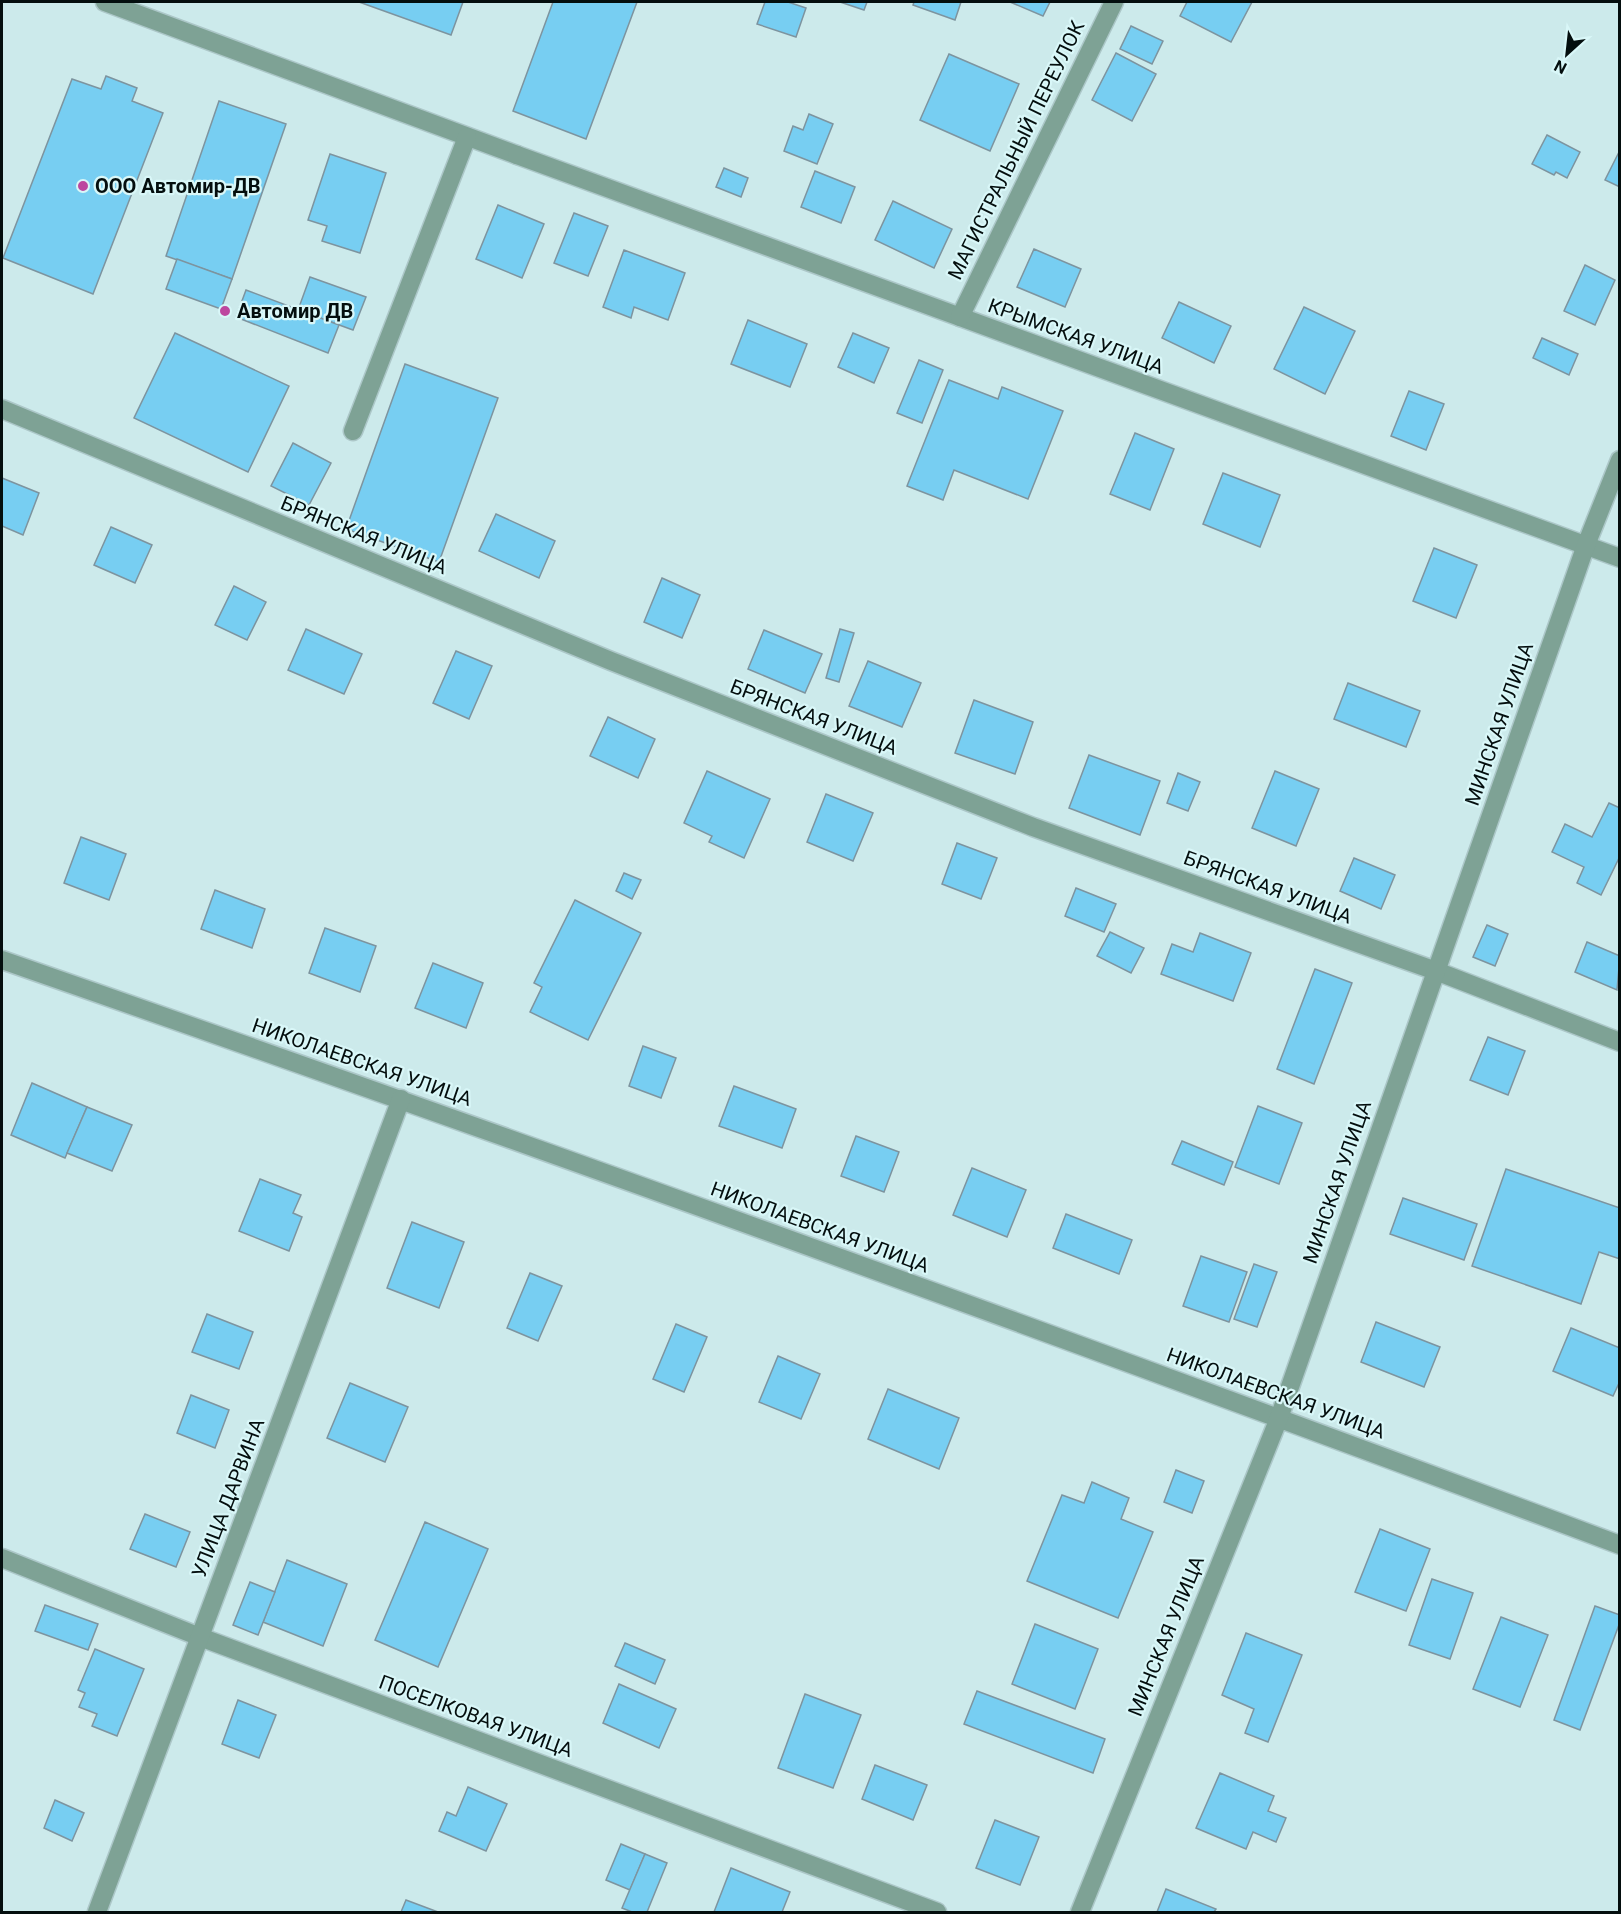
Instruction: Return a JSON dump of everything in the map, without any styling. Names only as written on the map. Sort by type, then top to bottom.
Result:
[{"type":"street","name":"КРЫМСКАЯ УЛИЦА","points":[[105,2],[467,137],[1620,558]]},
{"type":"street","name":"МАГИСТРАЛЬНЫЙ ПЕРЕУЛОК","points":[[960,317],[1113,2]]},
{"type":"street","points":[[352,432],[467,137]]},
{"type":"street","name":"БРЯНСКАЯ УЛИЦА","points":[[2,409],[611,661],[1033,827],[1436,970],[1620,1042]]},
{"type":"street","name":"МИНСКАЯ УЛИЦА","points":[[1080,1912],[1279,1418],[1586,545],[1620,460]]},
{"type":"street","name":"НИКОЛАЕВСКАЯ УЛИЦА","points":[[2,960],[401,1099],[1279,1418],[1620,1545]]},
{"type":"street","name":"УЛИЦА ДАРВИНА","points":[[98,1912],[401,1099]]},
{"type":"street","name":"ПОСЕЛКОВАЯ УЛИЦА","points":[[2,1558],[200,1637],[937,1912]]},
{"type":"building","points":[[359,2],[463,2],[451,35]]},
{"type":"building","points":[[553,2],[637,2],[586,139],[513,111]]},
{"type":"building","points":[[765,2],[788,2],[806,8],[796,37],[757,24]]},
{"type":"building","points":[[840,2],[867,2],[864,10]]},
{"type":"building","points":[[914,2],[961,2],[955,20],[913,5]]},
{"type":"building","points":[[1010,2],[1050,2],[1043,16]]},
{"type":"building","points":[[1187,2],[1252,2],[1231,42],[1180,16]]},
{"type":"building","points":[[1131,26],[1163,41],[1152,64],[1120,49]]},
{"type":"building","points":[[1116,53],[1156,74],[1132,121],[1092,100]]},
{"type":"building","points":[[949,54],[1019,84],[990,151],[920,120]]},
{"type":"building","name":"ООО Автомир-ДВ","points":[[106,76],[137,88],[132,101],[163,113],[93,294],[3,258],[72,79],[101,89]]},
{"type":"building","points":[[219,101],[286,124],[232,279],[166,256]]},
{"type":"building","points":[[809,114],[833,124],[817,164],[784,151],[793,126],[803,130]]},
{"type":"building","points":[[1547,135],[1580,152],[1567,178],[1556,172],[1554,175],[1532,164]]},
{"type":"building","points":[[1620,150],[1620,187],[1605,180]]},
{"type":"building","points":[[330,154],[386,173],[360,253],[322,241],[327,226],[308,220]]},
{"type":"building","points":[[724,168],[748,178],[741,197],[716,187]]},
{"type":"building","points":[[815,171],[855,187],[841,223],[801,207]]},
{"type":"building","points":[[893,201],[952,229],[934,268],[875,240]]},
{"type":"building","points":[[498,205],[544,224],[522,278],[476,259]]},
{"type":"building","points":[[574,213],[608,226],[588,276],[554,263]]},
{"type":"building","points":[[1034,249],[1081,269],[1065,307],[1017,287]]},
{"type":"building","points":[[624,250],[685,273],[668,320],[634,307],[631,318],[603,307]]},
{"type":"building","points":[[177,259],[232,279],[221,309],[166,289]]},
{"type":"building","points":[[1585,265],[1615,280],[1595,325],[1564,311]]},
{"type":"building","points":[[310,277],[366,297],[353,330],[298,310]]},
{"type":"building","points":[[246,290],[339,325],[328,353],[236,317]]},
{"type":"building","points":[[1179,302],[1231,326],[1214,363],[1162,338]]},
{"type":"building","points":[[1304,307],[1355,331],[1325,394],[1274,369]]},
{"type":"building","points":[[748,320],[807,344],[790,387],[731,364]]},
{"type":"building","points":[[175,333],[289,386],[248,472],[134,418]]},
{"type":"building","points":[[853,333],[889,348],[874,383],[838,367]]},
{"type":"building","points":[[1542,338],[1578,354],[1569,375],[1533,358]]},
{"type":"building","points":[[919,360],[943,370],[922,423],[897,413]]},
{"type":"building","points":[[405,364],[498,398],[439,562],[346,529]]},
{"type":"building","points":[[949,380],[998,399],[1002,387],[1063,411],[1028,499],[954,470],[943,500],[907,486]]},
{"type":"building","points":[[1409,391],[1444,404],[1426,450],[1391,436]]},
{"type":"building","points":[[1135,433],[1174,449],[1150,510],[1110,494]]},
{"type":"building","points":[[293,443],[331,463],[309,505],[271,486]]},
{"type":"building","points":[[1223,473],[1280,495],[1260,547],[1203,524]]},
{"type":"building","points":[[2,478],[39,493],[23,535],[2,526]]},
{"type":"building","points":[[496,514],[555,541],[539,578],[479,551]]},
{"type":"building","points":[[111,527],[152,545],[135,583],[94,565]]},
{"type":"building","points":[[1434,548],[1477,565],[1456,618],[1413,601]]},
{"type":"building","points":[[662,578],[700,595],[682,638],[644,622]]},
{"type":"building","points":[[234,586],[266,602],[247,640],[215,625]]},
{"type":"building","points":[[306,629],[362,654],[344,694],[288,670]]},
{"type":"building","points":[[840,629],[854,633],[839,682],[826,678]]},
{"type":"building","points":[[764,630],[822,654],[805,693],[748,669]]},
{"type":"building","points":[[456,651],[492,666],[469,719],[433,703]]},
{"type":"building","points":[[868,661],[921,683],[902,727],[849,706]]},
{"type":"building","points":[[1348,683],[1420,711],[1406,747],[1334,719]]},
{"type":"building","points":[[974,700],[1033,722],[1015,774],[955,753]]},
{"type":"building","points":[[608,717],[655,739],[638,778],[590,756]]},
{"type":"building","points":[[1089,755],[1160,781],[1140,835],[1069,808]]},
{"type":"building","points":[[707,771],[770,799],[744,858],[709,842],[712,836],[684,823]]},
{"type":"building","points":[[1275,771],[1319,789],[1296,846],[1252,828]]},
{"type":"building","points":[[1178,773],[1200,782],[1188,811],[1167,803]]},
{"type":"building","points":[[826,794],[873,813],[853,861],[807,842]]},
{"type":"building","points":[[1609,803],[1620,808],[1620,856],[1601,895],[1577,883],[1584,867],[1552,852],[1565,824],[1592,837]]},
{"type":"building","points":[[81,837],[126,854],[109,900],[64,883]]},
{"type":"building","points":[[957,843],[997,858],[981,899],[942,884]]},
{"type":"building","points":[[1354,858],[1395,875],[1381,909],[1340,891]]},
{"type":"building","points":[[624,873],[641,880],[632,899],[616,891]]},
{"type":"building","points":[[1076,888],[1116,904],[1104,932],[1065,916]]},
{"type":"building","points":[[215,890],[265,909],[252,948],[201,929]]},
{"type":"building","points":[[575,900],[641,933],[588,1040],[530,1012],[542,987],[534,983]]},
{"type":"building","points":[[1487,925],[1508,934],[1495,966],[1473,957]]},
{"type":"building","points":[[325,928],[376,946],[360,992],[309,973]]},
{"type":"building","points":[[1110,932],[1144,948],[1131,973],[1097,956]]},
{"type":"building","points":[[1200,933],[1251,953],[1233,1001],[1161,974],[1172,944],[1193,952]]},
{"type":"building","points":[[1587,942],[1620,956],[1617,990],[1575,972]]},
{"type":"building","points":[[433,963],[483,983],[466,1028],[415,1008]]},
{"type":"building","points":[[1315,969],[1352,983],[1314,1084],[1277,1069]]},
{"type":"building","points":[[1488,1037],[1525,1051],[1508,1095],[1470,1080]]},
{"type":"building","points":[[643,1046],[676,1058],[661,1098],[629,1086]]},
{"type":"building","points":[[32,1083],[87,1107],[65,1158],[11,1135]]},
{"type":"building","points":[[734,1086],[796,1109],[782,1148],[719,1126]]},
{"type":"building","points":[[1258,1106],[1302,1123],[1279,1184],[1235,1167]]},
{"type":"building","points":[[87,1107],[132,1125],[112,1171],[67,1153]]},
{"type":"building","points":[[856,1136],[899,1152],[884,1192],[841,1176]]},
{"type":"building","points":[[1182,1141],[1233,1162],[1224,1185],[1172,1164]]},
{"type":"building","points":[[972,1168],[1026,1190],[1007,1237],[953,1215]]},
{"type":"building","points":[[1506,1169],[1620,1208],[1620,1259],[1599,1252],[1581,1304],[1472,1266]]},
{"type":"building","points":[[260,1179],[301,1195],[293,1213],[302,1217],[289,1251],[239,1231]]},
{"type":"building","points":[[1403,1198],[1477,1224],[1464,1260],[1390,1234]]},
{"type":"building","points":[[1066,1214],[1132,1240],[1119,1274],[1053,1248]]},
{"type":"building","points":[[412,1222],[464,1242],[439,1308],[387,1288]]},
{"type":"building","points":[[1201,1256],[1247,1272],[1229,1322],[1183,1306]]},
{"type":"building","points":[[1254,1264],[1277,1272],[1257,1327],[1234,1319]]},
{"type":"building","points":[[530,1273],[562,1286],[538,1341],[507,1328]]},
{"type":"building","points":[[207,1314],[253,1332],[239,1369],[192,1352]]},
{"type":"building","points":[[1376,1322],[1440,1347],[1424,1387],[1361,1362]]},
{"type":"building","points":[[676,1324],[707,1337],[684,1392],[653,1379]]},
{"type":"building","points":[[1571,1328],[1620,1348],[1620,1381],[1613,1396],[1553,1371]]},
{"type":"building","points":[[778,1356],[820,1374],[801,1419],[759,1402]]},
{"type":"building","points":[[350,1383],[408,1407],[385,1462],[327,1438]]},
{"type":"building","points":[[888,1389],[959,1418],[939,1469],[868,1439]]},
{"type":"building","points":[[191,1395],[229,1410],[215,1448],[177,1433]]},
{"type":"building","points":[[1176,1470],[1204,1481],[1192,1513],[1164,1502]]},
{"type":"building","points":[[1092,1482],[1129,1498],[1121,1519],[1153,1532],[1118,1618],[1027,1581],[1062,1495],[1084,1503]]},
{"type":"building","points":[[145,1514],[190,1532],[176,1567],[130,1549]]},
{"type":"building","points":[[425,1522],[488,1549],[438,1667],[375,1640]]},
{"type":"building","points":[[1380,1529],[1430,1549],[1406,1611],[1355,1592]]},
{"type":"building","points":[[287,1560],[347,1584],[323,1646],[263,1622]]},
{"type":"building","points":[[1432,1579],[1473,1593],[1450,1659],[1409,1645]]},
{"type":"building","points":[[250,1582],[275,1592],[258,1635],[233,1625]]},
{"type":"building","points":[[45,1605],[98,1624],[88,1650],[35,1631]]},
{"type":"building","points":[[1595,1606],[1620,1615],[1620,1622],[1580,1730],[1554,1720]]},
{"type":"building","points":[[1501,1617],[1548,1635],[1520,1707],[1473,1689]]},
{"type":"building","points":[[1035,1624],[1098,1649],[1075,1709],[1012,1684]]},
{"type":"building","points":[[1246,1633],[1302,1655],[1268,1742],[1245,1733],[1254,1709],[1222,1695]]},
{"type":"building","points":[[625,1643],[665,1660],[655,1684],[615,1666]]},
{"type":"building","points":[[95,1649],[144,1669],[117,1736],[92,1726],[97,1714],[79,1707],[85,1693],[78,1690]]},
{"type":"building","points":[[619,1684],[676,1709],[659,1748],[603,1723]]},
{"type":"building","points":[[977,1691],[1105,1739],[1093,1773],[964,1724]]},
{"type":"building","points":[[805,1694],[861,1715],[833,1788],[778,1768]]},
{"type":"building","points":[[238,1700],[276,1715],[259,1758],[222,1744]]},
{"type":"building","points":[[875,1765],[927,1785],[913,1820],[862,1799]]},
{"type":"building","points":[[1220,1773],[1274,1796],[1268,1811],[1286,1818],[1276,1842],[1253,1832],[1246,1849],[1196,1828]]},
{"type":"building","points":[[468,1787],[507,1804],[486,1851],[439,1831],[447,1812],[456,1816]]},
{"type":"building","points":[[55,1800],[84,1813],[72,1841],[44,1828]]},
{"type":"building","points":[[995,1820],[1039,1837],[1020,1885],[976,1868]]},
{"type":"building","points":[[621,1844],[645,1854],[630,1890],[606,1880]]},
{"type":"building","points":[[645,1854],[667,1863],[647,1912],[632,1912],[622,1908]]},
{"type":"building","points":[[731,1868],[790,1892],[782,1912],[714,1912]]},
{"type":"building","points":[[1166,1889],[1216,1909],[1214,1912],[1157,1912]]},
{"type":"building","points":[[406,1900],[438,1912],[401,1912]]},
{"type":"place","name":"ООО Автомир-ДВ","points":[[83,186]]},
{"type":"place","name":"Автомир ДВ","points":[[225,311]]}]
